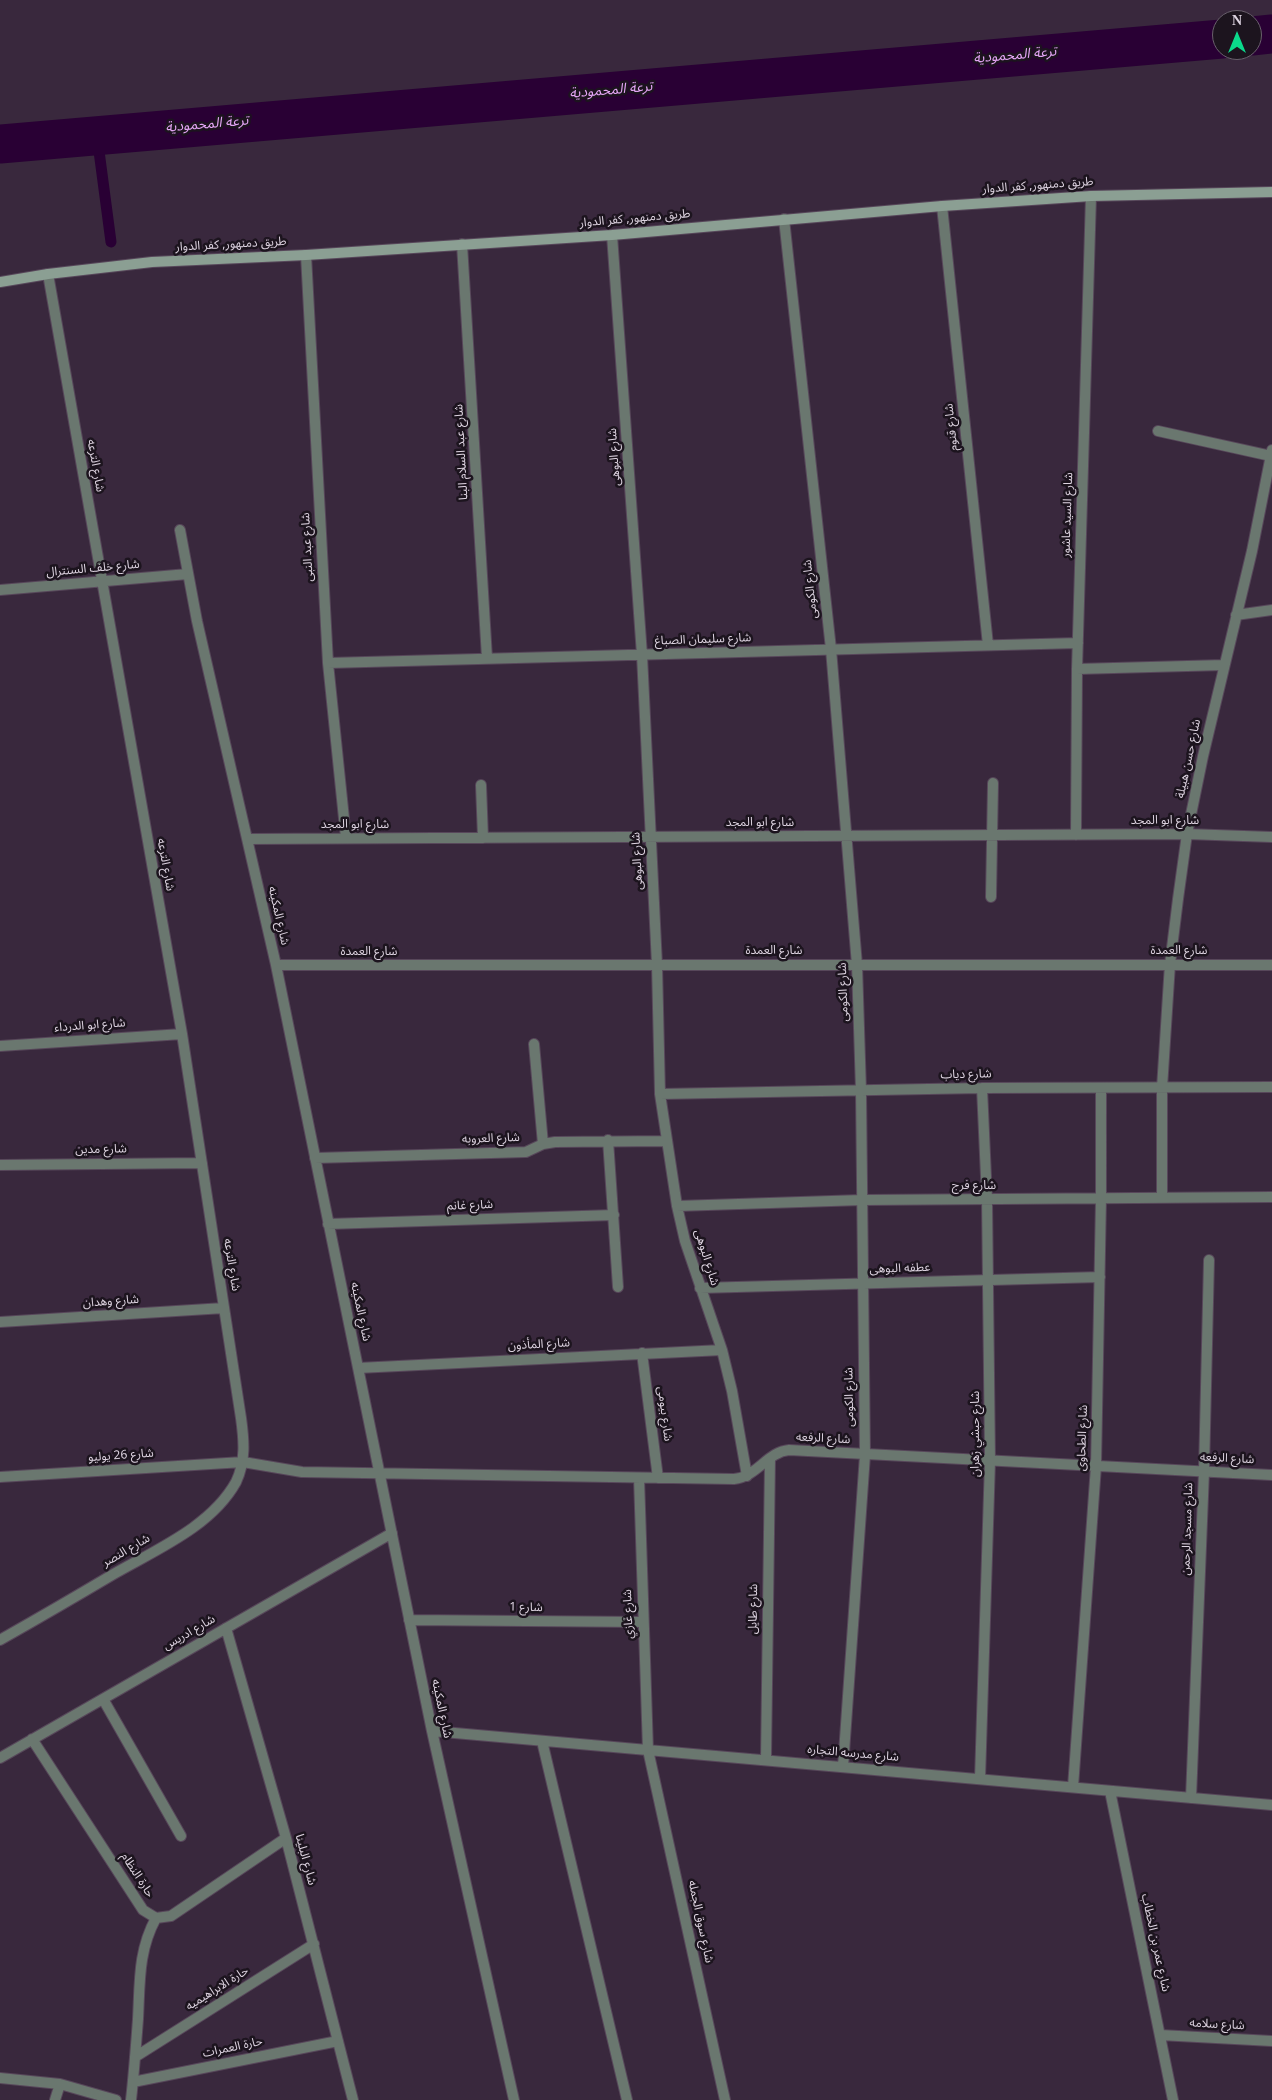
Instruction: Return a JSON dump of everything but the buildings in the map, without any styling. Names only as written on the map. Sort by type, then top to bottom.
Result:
[{"type":"main road","name":"طريق دمنهور, كفر الدوار","points":[[0,282],[145,262],[306,255],[612,235],[942,206],[1091,196],[1272,192]]},
{"type":"street","name":"شارع السيد عاشور","points":[[1076,835],[1077,669],[1091,196]]},
{"type":"street","name":"شارع قنوم","points":[[942,206],[988,645]]},
{"type":"street","name":"شارع الكومى","points":[[784,219],[831,649],[857,965],[861,1091],[864,1454],[843,1767]]},
{"type":"street","name":"شارع البوهى","points":[[612,235],[642,655],[657,965],[660,1094],[677,1206],[685,1241],[722,1350],[732,1391],[747,1476]]},
{"type":"street","name":"شارع عبد السلام البنا","points":[[462,244],[488,658]]},
{"type":"street","name":"شارع عبد النبى","points":[[306,255],[328,663],[346,838]]},
{"type":"street","name":"شارع الترعه","points":[[48,274],[182,1034],[241,1418],[244,1441],[243,1462]]},
{"type":"street","points":[[1158,431],[1272,453]]},
{"type":"street","name":"شارع حسن هبيلة","points":[[1162,1198],[1162,1088],[1170,964],[1187,834],[1224,665],[1252,551],[1272,453]]},
{"type":"street","name":"شارع المكينه","points":[[180,530],[188,574],[276,965],[432,1731],[514,2100]]},
{"type":"street","name":"شارع خلف السنترال","points":[[0,590],[188,574]]},
{"type":"street","points":[[1236,615],[1272,610]]},
{"type":"street","name":"شارع سليمان الصباغ","points":[[328,663],[1078,643]]},
{"type":"street","points":[[1077,669],[1224,665]]},
{"type":"street","points":[[991,897],[993,783]]},
{"type":"street","points":[[481,785],[483,838]]},
{"type":"street","name":"شارع ابو المجد","points":[[247,839],[1187,834],[1272,837]]},
{"type":"street","name":"شارع العمدة","points":[[276,965],[1272,965]]},
{"type":"street","name":"شارع ابو الدرداء","points":[[0,1046],[182,1034]]},
{"type":"street","points":[[534,1044],[543,1144]]},
{"type":"street","name":"شارع دياب","points":[[660,1094],[982,1088],[1272,1087]]},
{"type":"street","name":"شارع حبشي زهران","points":[[980,1779],[990,1461],[987,1199],[982,1088]]},
{"type":"street","name":"شارع الطحاوى","points":[[1073,1787],[1096,1466],[1102,1198],[1101,1088]]},
{"type":"street","points":[[608,1140],[618,1287]]},
{"type":"street","name":"شارع العروبه","points":[[315,1158],[526,1152],[543,1144],[555,1142],[608,1140],[666,1141]]},
{"type":"street","name":"شارع مدين","points":[[0,1165],[202,1163]]},
{"type":"street","name":"شارع فرج","points":[[677,1206],[862,1200],[1272,1197]]},
{"type":"street","name":"شارع غانم","points":[[328,1224],[614,1215]]},
{"type":"street","name":"شارع مسجد الرحمن","points":[[1190,1798],[1204,1472],[1209,1260]]},
{"type":"street","name":"عطفه البوهى","points":[[700,1288],[1100,1277]]},
{"type":"street","name":"شارع وهدان","points":[[0,1322],[224,1308]]},
{"type":"street","name":"شارع المأذون","points":[[358,1368],[722,1350]]},
{"type":"street","name":"شارع بيومى","points":[[642,1353],[658,1478]]},
{"type":"street","name":"شارع الرفعه","points":[[747,1476],[776,1453],[789,1450],[1272,1475]]},
{"type":"street","name":"شارع طايل","points":[[766,1760],[770,1458]]},
{"type":"street","name":"شارع 26 يوليو","points":[[0,1477],[243,1462],[302,1472],[380,1474]]},
{"type":"street","name":"شارع النصر","points":[[0,1640],[186,1532],[222,1501],[235,1482],[243,1462]]},
{"type":"street","points":[[380,1474],[734,1479],[747,1476]]},
{"type":"street","name":"شارع غازي","points":[[639,1478],[648,1750]]},
{"type":"street","name":"شارع ادريس","points":[[0,1758],[392,1533]]},
{"type":"street","name":"شارع 1","points":[[409,1620],[643,1622]]},
{"type":"street","name":"شارع البلينا","points":[[226,1628],[286,1838],[353,2100]]},
{"type":"street","points":[[103,1698],[181,1836]]},
{"type":"street","name":"شارع مدرسه التجاره","points":[[432,1731],[1272,1805]]},
{"type":"street","name":"حارة النظام","points":[[32,1739],[143,1910],[156,1918]]},
{"type":"street","points":[[542,1741],[627,2100]]},
{"type":"street","name":"شارع سوق الجمله","points":[[648,1750],[725,2100]]},
{"type":"street","name":"شارع عمر بن الخطاب","points":[[1110,1790],[1173,2100]]},
{"type":"street","points":[[131,2100],[143,1947],[156,1918],[171,1916],[286,1838]]},
{"type":"street","name":"حارة الابراهيميه","points":[[135,2057],[314,1944]]},
{"type":"street","name":"شارع سلامه","points":[[1160,2035],[1272,2041]]},
{"type":"street","name":"حارة العمرات","points":[[133,2082],[338,2041]]},
{"type":"street","points":[[0,2078],[60,2084],[116,2100]]},
{"type":"street","points":[[55,2100],[60,2084]]},
{"type":"waterway","name":"ترعة المحمودية","points":[[1262,35],[1272,34]]},
{"type":"waterway","name":"ترعة المحمودية","points":[[0,144],[1212,40]]},
{"type":"waterway","points":[[97,136],[111,242]]}]
